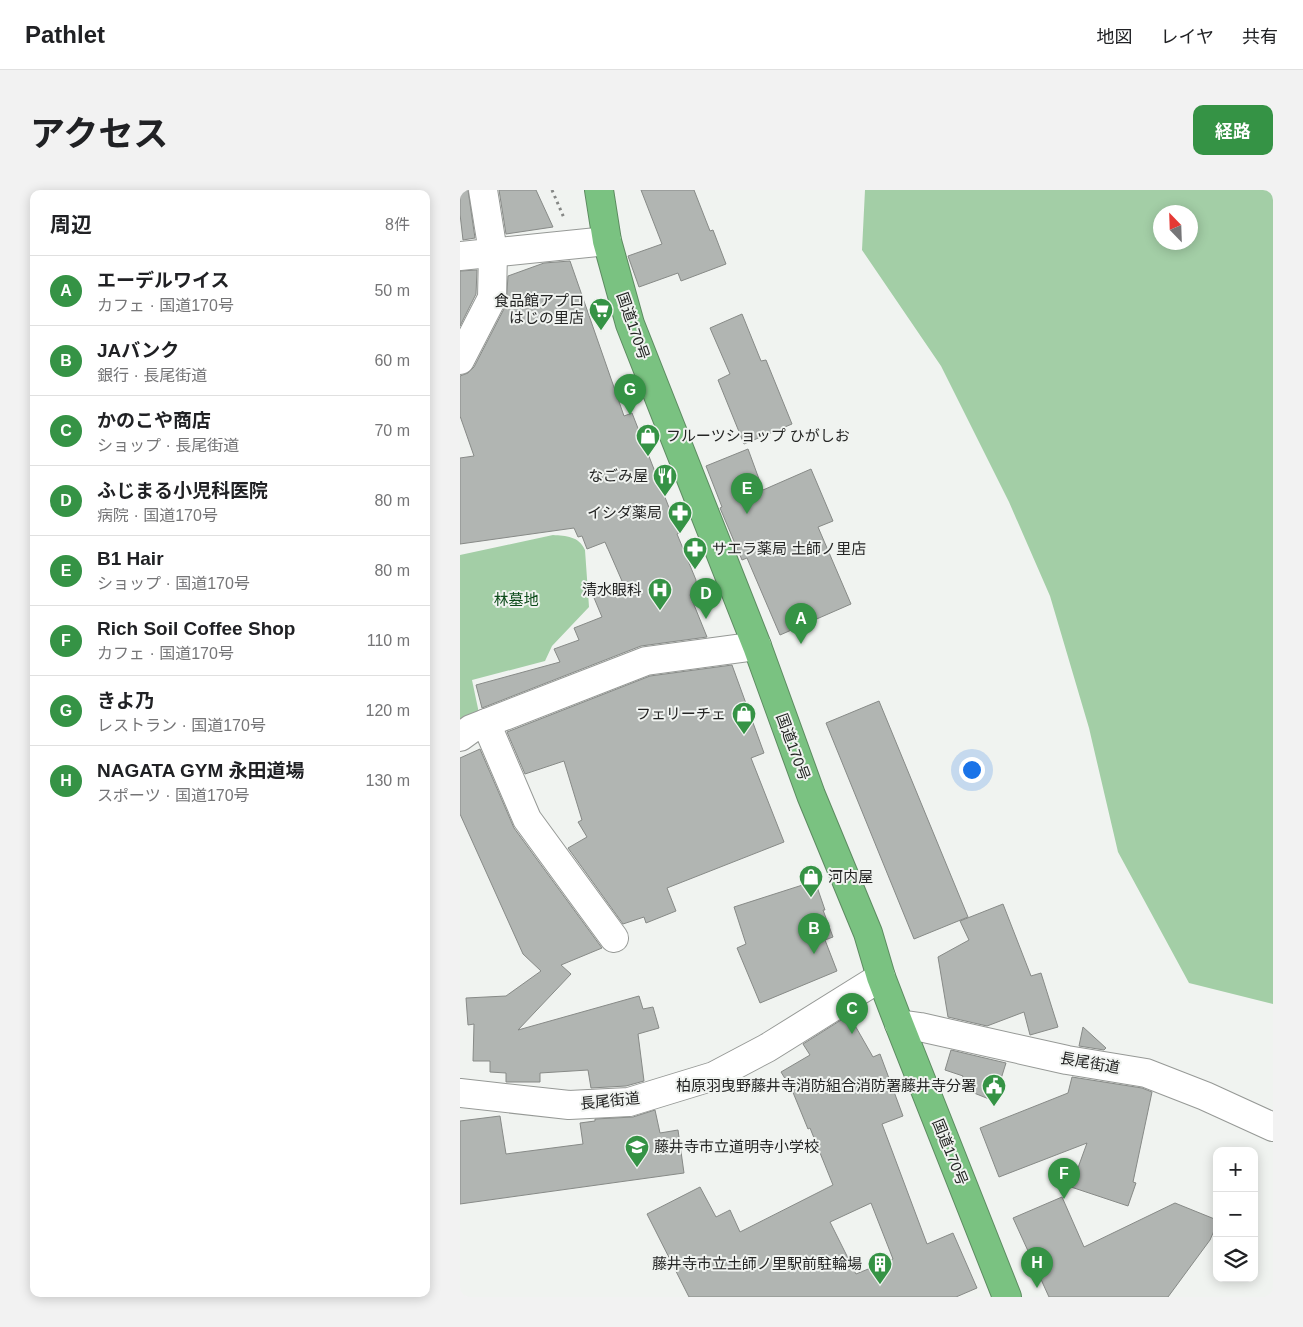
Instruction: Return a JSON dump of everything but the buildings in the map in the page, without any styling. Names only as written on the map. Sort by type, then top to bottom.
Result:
[{"type":"highway","name":"国道170号","points":[[599,190],[607,241],[630,324],[757,646],[810,795],[868,933],[881,977],[1007,1297]]},
{"type":"street","points":[[460,360],[492,298],[493,252],[483,190]]},
{"type":"street","points":[[460,256],[607,241]]},
{"type":"street","points":[[460,737],[471,729],[646,661],[757,646]]},
{"type":"street","points":[[486,723],[527,819],[614,938]]},
{"type":"street","name":"長尾街道","points":[[460,1093],[569,1105],[629,1102],[714,1076],[767,1048],[881,977]]},
{"type":"street","name":"長尾街道","points":[[899,1024],[1067,1060],[1146,1073],[1273,1126]]},
{"type":"green space","points":[[865,190],[1273,190],[1273,1004],[1189,983],[1118,852],[1089,728],[1050,596],[1009,502],[941,366],[862,250]]},
{"type":"green space","name":"林墓地","points":[[553,535],[576,539],[585,550],[589,607],[552,646],[545,661],[472,680],[480,718],[460,728],[460,555]]},
{"type":"place","name":"食品館アプロ はじの里店","points":[[601,331]]},
{"type":"place","name":"きよ乃","points":[[630,415]]},
{"type":"place","name":"フルーツショップ ひがしお","points":[[648,457]]},
{"type":"place","name":"なごみ屋","points":[[665,497]]},
{"type":"place","name":"B1 Hair","points":[[747,514]]},
{"type":"place","name":"イシダ薬局","points":[[680,534]]},
{"type":"place","name":"サエラ薬局 土師ノ里店","points":[[695,570]]},
{"type":"place","name":"清水眼科","points":[[660,611]]},
{"type":"place","name":"ふじまる小児科医院","points":[[706,619]]},
{"type":"place","name":"エーデルワイス","points":[[801,644]]},
{"type":"place","name":"フェリーチェ","points":[[744,735]]},
{"type":"place","name":"河内屋","points":[[811,898]]},
{"type":"place","name":"JAバンク","points":[[814,954]]},
{"type":"place","name":"かのこや商店","points":[[852,1034]]},
{"type":"place","name":"柏原羽曳野藤井寺消防組合消防署藤井寺分署","points":[[994,1107]]},
{"type":"place","name":"藤井寺市立道明寺小学校","points":[[637,1168]]},
{"type":"place","name":"Rich Soil Coffee Shop","points":[[1064,1199]]},
{"type":"place","name":"藤井寺市立土師ノ里駅前駐輪場","points":[[880,1285]]},
{"type":"place","name":"NAGATA GYM 永田道場","points":[[1037,1288]]}]
